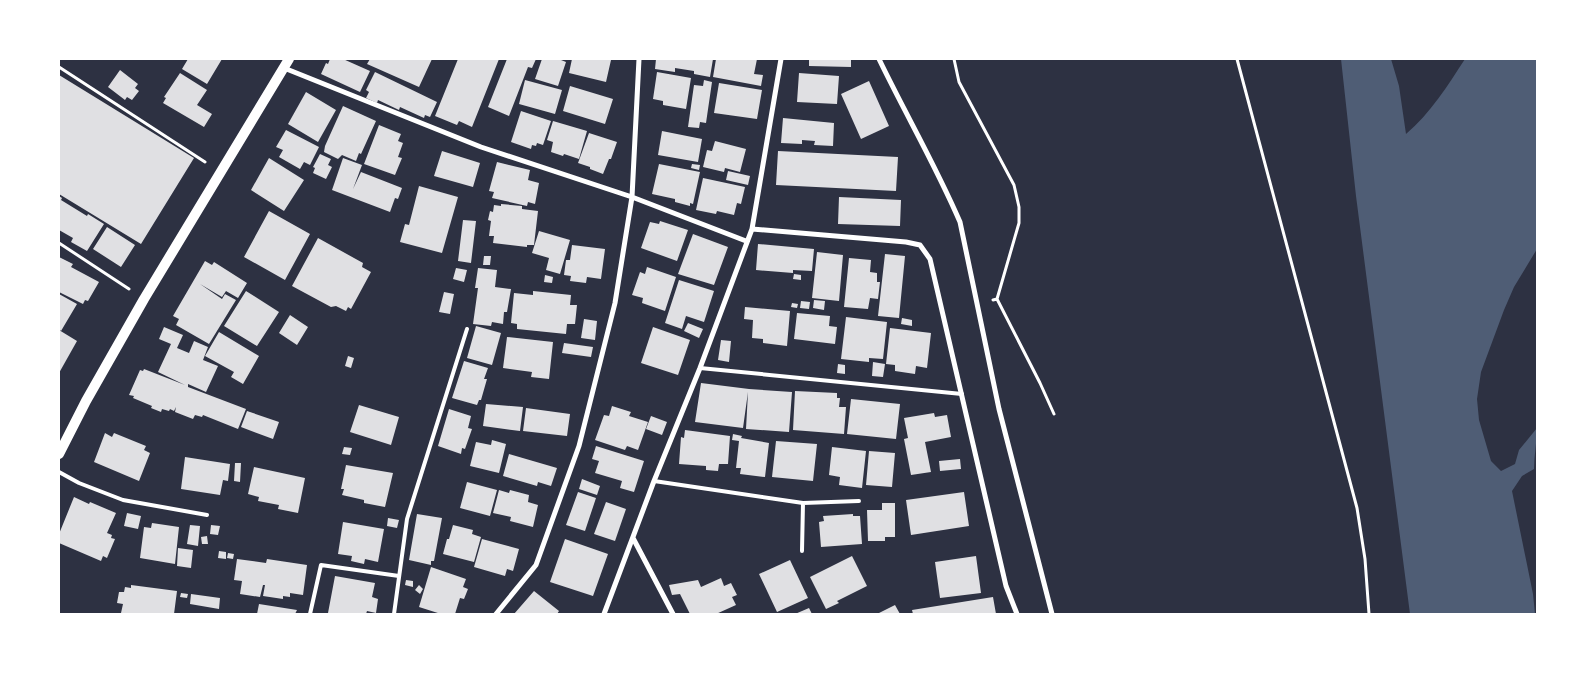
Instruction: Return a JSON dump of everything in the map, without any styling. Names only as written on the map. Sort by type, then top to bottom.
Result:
[{"type":"main road","points":[[59,454],[86,401],[144,299],[287,63]]},
{"type":"street","points":[[496,614],[536,565],[579,446],[615,303],[632,197],[639,59]]},
{"type":"street","points":[[604,614],[752,229],[781,59]]},
{"type":"street","points":[[879,59],[949,196],[960,222],[999,409],[1052,614]]},
{"type":"street","points":[[287,63],[481,147],[632,197],[746,241]]},
{"type":"street","points":[[752,229],[906,242],[920,245],[930,259],[1006,586],[1017,614]]},
{"type":"street","points":[[633,538],[673,614]]},
{"type":"lane","points":[[394,614],[407,519],[467,329]]},
{"type":"lane","points":[[700,368],[962,394]]},
{"type":"lane","points":[[59,472],[124,500],[207,515]]},
{"type":"lane","points":[[654,480],[803,503],[859,501]]},
{"type":"lane","points":[[802,551],[803,503]]},
{"type":"lane","points":[[310,614],[321,565],[399,576]]},
{"type":"path","points":[[954,59],[959,82],[1014,186],[1019,207],[1019,223],[997,299],[1040,382],[1054,414]]},
{"type":"path","points":[[1237,59],[1357,508],[1365,559],[1368,614]]},
{"type":"path","points":[[59,67],[221,172]]},
{"type":"path","points":[[59,243],[144,299]]},
{"type":"path","points":[[978,306],[997,299]]},
{"type":"water","points":[[1341,59],[1391,59],[1399,86],[1406,134],[1431,108],[1465,59],[1537,59],[1537,249],[1514,287],[1504,310],[1481,372],[1477,399],[1479,420],[1491,461],[1501,471],[1515,464],[1519,450],[1537,428],[1534,469],[1522,476],[1512,491],[1533,594],[1535,614],[1410,614],[1356,196]]},
{"type":"building","points":[[188,59],[222,59],[207,84],[182,69]]},
{"type":"building","points":[[330,59],[343,59],[370,71],[360,92],[321,74]]},
{"type":"building","points":[[370,59],[432,59],[419,87],[367,64]]},
{"type":"building","points":[[458,59],[499,59],[472,127],[459,121],[457,125],[435,116]]},
{"type":"building","points":[[507,59],[536,59],[532,68],[528,67],[509,116],[488,107]]},
{"type":"building","points":[[542,59],[561,59],[566,62],[558,86],[535,79]]},
{"type":"building","points":[[572,59],[610,59],[606,82],[569,73]]},
{"type":"building","points":[[656,59],[713,59],[710,77],[694,74],[694,71],[675,68],[675,72],[655,69]]},
{"type":"building","points":[[716,59],[757,59],[754,74],[763,75],[761,86],[713,77]]},
{"type":"building","points":[[809,59],[851,59],[851,67],[809,66]]},
{"type":"building","points":[[120,70],[138,84],[135,88],[139,91],[132,100],[127,97],[125,100],[108,87]]},
{"type":"building","points":[[375,72],[437,102],[430,117],[425,115],[424,118],[400,107],[399,110],[378,100],[377,103],[366,98],[369,92],[366,90]]},
{"type":"building","points":[[657,72],[691,78],[686,109],[663,105],[663,101],[653,99]]},
{"type":"building","points":[[180,73],[207,90],[197,105],[212,114],[204,127],[163,103],[166,98],[164,97]]},
{"type":"building","points":[[799,73],[839,76],[837,104],[797,102]]},
{"type":"building","points":[[59,75],[194,158],[141,244],[59,194]]},
{"type":"building","points":[[525,80],[562,90],[555,114],[519,104]]},
{"type":"building","points":[[704,80],[712,82],[706,123],[700,122],[699,128],[688,127],[694,85],[703,86]]},
{"type":"building","points":[[869,81],[889,126],[861,139],[841,94]]},
{"type":"building","points":[[719,83],[762,90],[757,119],[714,113]]},
{"type":"building","points":[[570,86],[613,99],[605,124],[563,111]]},
{"type":"building","points":[[306,92],[336,110],[318,142],[288,124]]},
{"type":"building","points":[[343,106],[376,121],[356,161],[342,155],[338,159],[324,152]]},
{"type":"building","points":[[521,111],[551,121],[543,145],[537,143],[536,146],[532,145],[531,149],[511,142]]},
{"type":"building","points":[[783,118],[834,123],[833,146],[814,145],[815,141],[802,140],[802,144],[781,143]]},
{"type":"building","points":[[553,121],[587,131],[579,159],[551,152],[553,142],[547,140]]},
{"type":"building","points":[[379,125],[401,134],[398,141],[403,143],[398,157],[402,158],[395,175],[364,164]]},
{"type":"building","points":[[286,130],[319,147],[310,165],[304,162],[300,169],[279,157],[283,150],[276,147]]},
{"type":"building","points":[[662,131],[702,139],[698,162],[658,155]]},
{"type":"building","points":[[589,133],[617,142],[603,174],[578,163]]},
{"type":"building","points":[[715,141],[746,149],[740,172],[725,168],[724,172],[703,167],[707,150],[712,151]]},
{"type":"building","points":[[442,151],[480,163],[473,187],[434,176]]},
{"type":"building","points":[[778,151],[898,157],[896,191],[776,185]]},
{"type":"building","points":[[320,154],[331,159],[328,165],[332,167],[326,179],[313,173],[315,168],[313,167]]},
{"type":"building","points":[[269,158],[304,180],[284,211],[251,190]]},
{"type":"building","points":[[343,158],[362,165],[353,189],[361,172],[402,188],[398,199],[395,198],[390,212],[332,190]]},
{"type":"building","points":[[497,162],[530,170],[528,180],[539,183],[535,204],[528,202],[527,206],[492,198],[494,192],[489,191]]},
{"type":"building","points":[[659,164],[700,172],[693,204],[690,203],[690,206],[675,202],[675,199],[652,194]]},
{"type":"building","points":[[692,164],[700,165],[699,170],[691,168]]},
{"type":"building","points":[[728,171],[750,176],[748,185],[726,180]]},
{"type":"building","points":[[703,178],[745,187],[741,204],[737,203],[734,215],[717,211],[716,214],[696,210]]},
{"type":"building","points":[[419,186],[458,197],[442,253],[400,242],[405,224],[409,225]]},
{"type":"building","points":[[59,196],[62,198],[61,200],[104,224],[87,251],[71,242],[73,238],[59,230]]},
{"type":"building","points":[[839,197],[901,200],[900,226],[838,224]]},
{"type":"building","points":[[501,204],[522,206],[522,209],[538,211],[534,245],[527,245],[527,247],[493,243],[494,236],[489,236],[491,221],[488,220],[490,211],[493,212],[494,205],[501,206]]},
{"type":"building","points":[[269,211],[310,234],[285,280],[244,257]]},
{"type":"building","points":[[463,220],[476,221],[471,263],[458,261]]},
{"type":"building","points":[[660,221],[688,230],[677,261],[641,248],[650,222],[659,224]]},
{"type":"building","points":[[107,227],[135,245],[121,267],[93,249]]},
{"type":"building","points":[[539,231],[570,240],[560,274],[546,270],[549,258],[532,253]]},
{"type":"building","points":[[693,234],[728,247],[714,285],[678,274]]},
{"type":"building","points":[[318,238],[363,263],[362,267],[371,272],[351,309],[348,307],[346,311],[336,306],[331,307],[292,286]]},
{"type":"building","points":[[758,244],[814,249],[812,271],[793,270],[793,273],[756,270]]},
{"type":"building","points":[[572,245],[605,249],[601,279],[587,277],[586,283],[570,281],[571,276],[564,275],[566,260],[570,260]]},
{"type":"building","points":[[817,252],[843,255],[839,301],[812,298]]},
{"type":"building","points":[[885,254],[905,256],[899,318],[878,316]]},
{"type":"building","points":[[484,256],[491,256],[490,265],[483,265]]},
{"type":"building","points":[[59,257],[73,264],[71,267],[99,282],[88,301],[85,300],[83,304],[59,292]]},
{"type":"building","points":[[849,258],[871,260],[870,272],[877,273],[877,282],[880,282],[878,299],[870,298],[868,309],[844,307]]},
{"type":"building","points":[[205,261],[212,265],[214,262],[247,283],[238,298],[226,291],[222,297],[200,284],[222,299],[225,294],[236,300],[209,344],[176,325],[179,319],[173,316]]},
{"type":"building","points":[[647,267],[676,277],[665,311],[642,303],[643,298],[632,295],[640,272],[645,274]]},
{"type":"building","points":[[456,268],[467,270],[464,282],[453,279]]},
{"type":"building","points":[[478,268],[497,270],[495,287],[511,289],[507,312],[504,312],[503,324],[492,322],[491,326],[473,324],[478,288],[475,288]]},
{"type":"building","points":[[794,274],[801,275],[801,280],[793,279]]},
{"type":"building","points":[[545,275],[553,277],[552,283],[544,282]]},
{"type":"building","points":[[679,280],[714,291],[704,322],[686,316],[682,329],[665,323]]},
{"type":"building","points":[[246,291],[279,312],[257,346],[224,326]]},
{"type":"building","points":[[533,291],[571,295],[570,305],[577,305],[575,324],[567,324],[566,334],[517,329],[517,324],[511,323],[514,293],[533,295]]},
{"type":"building","points":[[444,292],[454,294],[450,314],[439,312]]},
{"type":"building","points":[[59,294],[77,304],[61,331],[59,329]]},
{"type":"building","points":[[814,300],[825,301],[824,310],[813,308]]},
{"type":"building","points":[[801,301],[810,302],[809,309],[800,308]]},
{"type":"building","points":[[792,303],[798,304],[797,308],[791,307]]},
{"type":"building","points":[[745,307],[790,311],[787,346],[763,343],[763,339],[752,338],[753,320],[744,319]]},
{"type":"building","points":[[797,313],[830,316],[829,326],[837,327],[835,344],[794,339]]},
{"type":"building","points":[[290,315],[308,327],[297,345],[279,333]]},
{"type":"building","points":[[846,317],[887,322],[883,359],[869,358],[869,362],[841,359]]},
{"type":"building","points":[[902,318],[912,320],[912,326],[901,324]]},
{"type":"building","points":[[584,319],[597,321],[595,340],[581,338]]},
{"type":"building","points":[[688,323],[703,329],[699,338],[684,331]]},
{"type":"building","points":[[476,326],[501,333],[492,365],[467,358]]},
{"type":"building","points":[[164,327],[183,335],[177,348],[189,353],[194,341],[208,347],[203,360],[218,366],[206,392],[188,384],[188,387],[246,409],[238,429],[203,415],[202,417],[195,415],[193,419],[175,412],[176,407],[174,411],[162,409],[161,412],[129,395],[140,370],[143,371],[144,369],[185,385],[158,372],[171,344],[159,339]]},
{"type":"building","points":[[653,327],[690,340],[678,375],[641,363]]},
{"type":"building","points":[[890,328],[931,333],[927,368],[916,366],[915,374],[895,371],[895,365],[886,364]]},
{"type":"building","points":[[59,330],[77,341],[59,373]]},
{"type":"building","points":[[219,332],[259,356],[243,384],[231,377],[234,372],[205,356]]},
{"type":"building","points":[[507,337],[553,342],[549,379],[531,377],[532,372],[503,368]]},
{"type":"building","points":[[721,340],[731,341],[729,362],[718,360]]},
{"type":"building","points":[[564,343],[593,347],[591,357],[562,353]]},
{"type":"building","points":[[348,356],[354,358],[351,368],[345,366]]},
{"type":"building","points":[[464,361],[488,368],[484,379],[487,379],[481,400],[479,400],[477,405],[452,398]]},
{"type":"building","points":[[873,362],[885,364],[883,377],[872,376]]},
{"type":"building","points":[[838,364],[845,365],[845,374],[837,373]]},
{"type":"building","points":[[701,383],[792,392],[789,432],[746,429],[748,392],[743,428],[695,422]]},
{"type":"building","points":[[795,391],[837,393],[837,398],[840,398],[839,407],[846,407],[844,434],[793,430]]},
{"type":"building","points":[[851,399],[900,404],[896,439],[847,434]]},
{"type":"building","points":[[486,404],[523,407],[520,431],[483,426]]},
{"type":"building","points":[[359,405],[399,417],[391,445],[350,432]]},
{"type":"building","points":[[612,406],[631,412],[629,416],[648,422],[638,450],[627,446],[625,450],[595,440],[604,415],[609,416]]},
{"type":"building","points":[[526,408],[570,414],[567,436],[523,431]]},
{"type":"building","points":[[449,409],[471,416],[468,428],[472,429],[465,449],[462,448],[461,454],[438,446]]},
{"type":"building","points":[[247,411],[279,422],[273,439],[241,427]]},
{"type":"building","points":[[934,413],[935,417],[947,415],[951,437],[925,442],[931,472],[911,475],[904,439],[908,438],[904,418]]},
{"type":"building","points":[[651,416],[667,422],[662,435],[646,429]]},
{"type":"building","points":[[685,430],[730,436],[728,464],[719,464],[718,471],[706,470],[706,466],[679,464],[681,437],[684,438]]},
{"type":"building","points":[[105,433],[112,437],[114,433],[146,446],[144,450],[150,453],[139,481],[94,462]]},
{"type":"building","points":[[733,434],[742,436],[741,438],[769,443],[765,477],[740,474],[741,468],[736,468],[739,441],[732,440]]},
{"type":"building","points":[[492,440],[506,444],[499,473],[470,466],[476,442],[491,445]]},
{"type":"building","points":[[776,441],[817,444],[813,481],[772,477]]},
{"type":"building","points":[[596,446],[644,461],[634,492],[620,488],[622,481],[595,473],[599,461],[592,459]]},
{"type":"building","points":[[344,447],[352,448],[350,455],[342,454]]},
{"type":"building","points":[[832,447],[866,451],[862,488],[839,485],[840,477],[829,475]]},
{"type":"building","points":[[869,451],[895,453],[892,487],[866,485]]},
{"type":"building","points":[[509,454],[557,468],[551,486],[538,482],[537,486],[503,476]]},
{"type":"building","points":[[185,457],[230,464],[228,481],[223,480],[220,495],[181,489]]},
{"type":"building","points":[[960,459],[961,469],[940,471],[939,461]]},
{"type":"building","points":[[235,463],[241,463],[240,482],[234,481]]},
{"type":"building","points":[[346,465],[393,473],[385,507],[364,503],[364,500],[342,495],[344,489],[341,489]]},
{"type":"building","points":[[254,467],[305,478],[298,513],[278,509],[279,505],[258,501],[259,497],[248,494]]},
{"type":"building","points":[[582,479],[600,486],[597,495],[579,489]]},
{"type":"building","points":[[467,482],[497,490],[490,516],[460,508]]},
{"type":"building","points":[[499,490],[509,493],[510,490],[529,495],[528,502],[538,505],[533,527],[510,521],[511,517],[493,513]]},
{"type":"building","points":[[578,492],[596,498],[585,531],[566,525]]},
{"type":"building","points":[[964,492],[969,526],[911,535],[906,500]]},
{"type":"building","points":[[74,497],[116,513],[107,533],[112,535],[111,538],[115,539],[107,558],[103,556],[101,561],[59,543],[59,534]]},
{"type":"building","points":[[606,502],[626,509],[615,541],[594,534]]},
{"type":"building","points":[[882,503],[895,503],[895,537],[885,537],[885,541],[868,541],[867,510],[882,510]]},
{"type":"building","points":[[127,513],[141,516],[138,529],[124,526]]},
{"type":"building","points":[[417,514],[442,518],[434,561],[431,561],[431,565],[409,560]]},
{"type":"building","points":[[853,514],[853,516],[860,516],[862,544],[821,547],[819,522],[824,521],[823,516]]},
{"type":"building","points":[[388,518],[399,520],[397,528],[387,526]]},
{"type":"building","points":[[343,522],[384,529],[378,562],[365,559],[364,564],[351,561],[352,556],[338,554]]},
{"type":"building","points":[[152,523],[179,527],[175,564],[140,558],[144,527],[151,528]]},
{"type":"building","points":[[190,525],[200,526],[198,546],[187,544]]},
{"type":"building","points":[[211,525],[220,526],[218,535],[210,534]]},
{"type":"building","points":[[453,525],[473,530],[472,534],[481,537],[474,562],[443,554]]},
{"type":"building","points":[[207,536],[208,544],[202,544],[201,537]]},
{"type":"building","points":[[482,539],[519,549],[513,571],[507,569],[505,576],[474,567]]},
{"type":"building","points":[[565,539],[608,554],[593,596],[550,582]]},
{"type":"building","points":[[178,548],[193,550],[191,568],[177,566]]},
{"type":"building","points":[[219,551],[226,552],[226,559],[218,558]]},
{"type":"building","points":[[228,553],[234,554],[233,559],[227,558]]},
{"type":"building","points":[[852,556],[867,586],[837,601],[839,603],[826,609],[810,577]]},
{"type":"building","points":[[976,556],[981,593],[940,598],[935,562]]},
{"type":"building","points":[[237,559],[266,563],[267,559],[307,565],[303,595],[290,593],[290,597],[283,596],[283,599],[263,596],[265,585],[263,585],[260,597],[240,594],[242,581],[234,580]]},
{"type":"building","points":[[790,560],[808,598],[777,612],[759,574]]},
{"type":"building","points":[[431,567],[466,579],[463,587],[468,589],[464,599],[460,598],[455,614],[441,614],[419,607]]},
{"type":"building","points":[[335,576],[375,583],[372,597],[378,599],[376,613],[367,611],[366,614],[328,613]]},
{"type":"building","points":[[721,578],[724,586],[731,583],[737,595],[732,597],[736,605],[716,614],[690,614],[680,594],[672,595],[669,585],[698,580],[701,587]]},
{"type":"building","points":[[406,580],[413,581],[413,587],[405,585]]},
{"type":"building","points":[[131,585],[177,591],[174,614],[121,613],[123,604],[117,603],[119,592],[124,592],[125,587],[131,588]]},
{"type":"building","points":[[419,585],[423,589],[420,594],[415,590]]},
{"type":"building","points":[[534,591],[559,611],[557,614],[514,614]]},
{"type":"building","points":[[181,593],[188,594],[187,598],[180,597]]},
{"type":"building","points":[[191,594],[220,598],[219,609],[190,604]]},
{"type":"building","points":[[993,597],[996,614],[913,614],[912,610]]},
{"type":"building","points":[[259,604],[297,610],[295,614],[257,614]]},
{"type":"building","points":[[895,605],[900,614],[877,614]]},
{"type":"building","points":[[809,608],[812,614],[795,614]]}]
